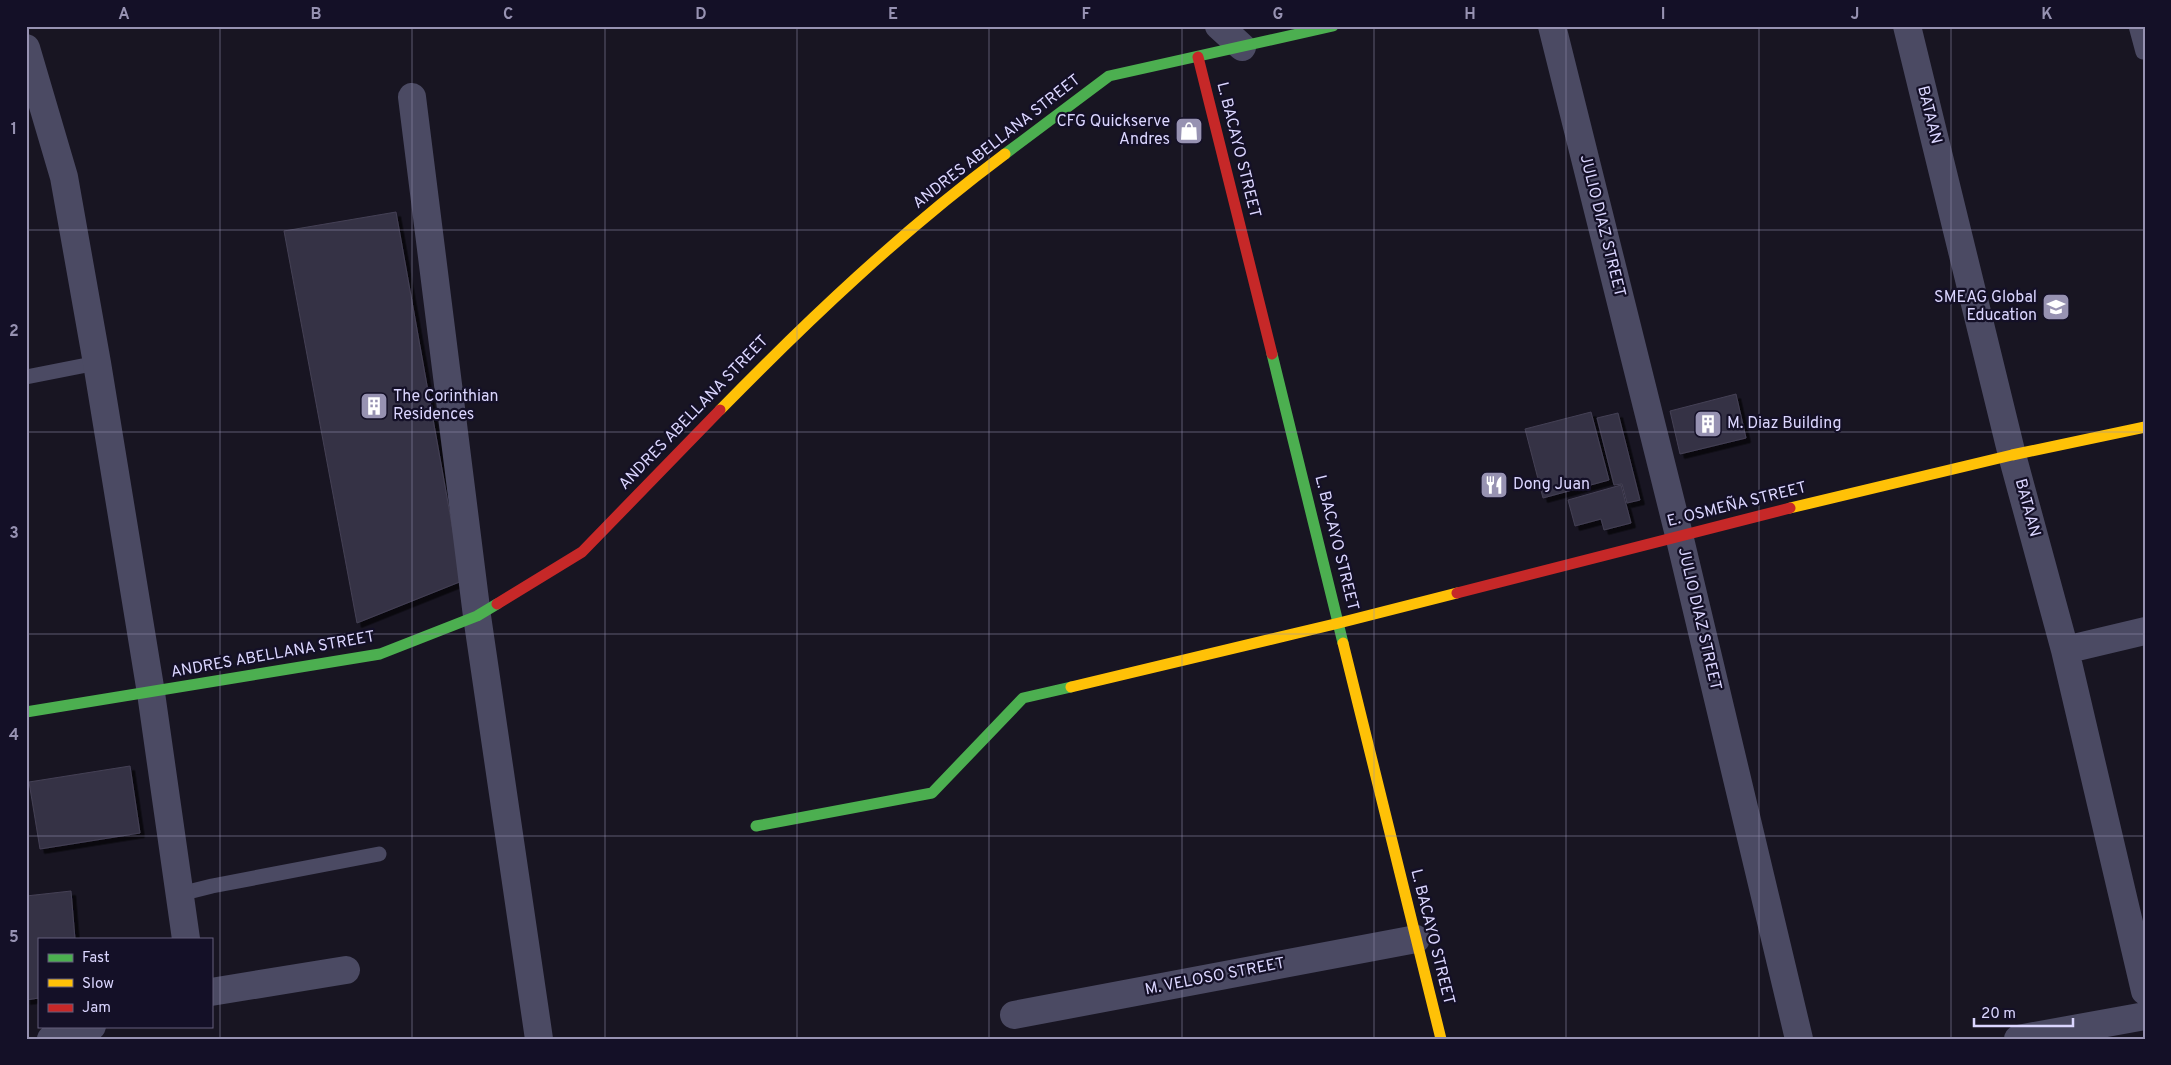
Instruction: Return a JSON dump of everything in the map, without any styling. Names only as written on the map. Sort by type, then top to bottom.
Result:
[{"type":"street","points":[[1219,26],[1242,47]]},
{"type":"street","name":"ANDRES ABELLANA STREET","points":[[26,712],[380,654],[477,616],[582,552],[789,339],[876,258],[957,190],[1109,76],[1333,26]]},
{"type":"street","name":"JULIO DIAZ STREET","points":[[1552,26],[1679,535],[1799,1039]]},
{"type":"street","name":"BATAAN","points":[[1907,26],[2012,455],[2065,650],[2145,991]]},
{"type":"street","points":[[26,48],[64,176],[97,363],[151,693],[186,938]]},
{"type":"street","name":"L. BACAYO STREET","points":[[1198,57],[1440,1039]]},
{"type":"street","points":[[412,97],[477,616],[540,1039]]},
{"type":"street","name":"E. OSMEÑA STREET","points":[[756,826],[932,793],[1023,698],[1339,624],[1679,535],[2012,455],[2145,427]]},
{"type":"street","points":[[2065,650],[2145,631]]},
{"type":"street","name":"M. VELOSO STREET","points":[[1014,1014],[1416,939]]},
{"type":"street","points":[[212,992],[346,970]]},
{"type":"street","points":[[2018,1039],[2145,1016]]},
{"type":"street","points":[[51,1039],[86,1028]]},
{"type":"lane","points":[[2136,26],[2143,52]]},
{"type":"lane","points":[[26,377],[97,363]]},
{"type":"lane","points":[[180,894],[212,886],[379,854]]},
{"type":"building","name":"The Corinthian Residences","points":[[396,212],[462,581],[357,623],[284,231]]},
{"type":"building","name":"M. Diaz Building","points":[[1736,394],[1746,438],[1680,454],[1670,411]]},
{"type":"building","points":[[1591,412],[1609,480],[1543,498],[1525,429]]},
{"type":"building","points":[[1618,413],[1640,500],[1627,503],[1622,484],[1614,485],[1597,418]]},
{"type":"building","points":[[1621,485],[1631,523],[1604,530],[1601,519],[1575,526],[1568,500]]},
{"type":"building","points":[[130,766],[140,833],[40,849],[29,782]]},
{"type":"building","points":[[71,891],[75,938],[38,938],[38,998],[26,1000],[26,896]]},
{"type":"traffic: fast","points":[[1005,154],[1109,76],[1333,26]]},
{"type":"traffic: fast","points":[[1272,354],[1343,643]]},
{"type":"traffic: fast","points":[[26,712],[380,654],[477,616],[497,604]]},
{"type":"traffic: fast","points":[[756,826],[932,793],[1023,698],[1071,687]]},
{"type":"traffic: slow","points":[[720,410],[858,276],[967,183],[1005,154]]},
{"type":"traffic: slow","points":[[1790,508],[2012,455],[2145,427]]},
{"type":"traffic: slow","points":[[1071,687],[1457,593]]},
{"type":"traffic: slow","points":[[1343,643],[1441,1039]]},
{"type":"traffic: jam","points":[[1198,57],[1272,354]]},
{"type":"traffic: jam","points":[[497,604],[582,552],[720,410]]},
{"type":"traffic: jam","points":[[1457,593],[1790,508]]},
{"type":"place","name":"CFG Quickserve Andres","points":[[1189,131]]},
{"type":"place","name":"SMEAG Global Education","points":[[2056,307]]},
{"type":"place","name":"The Corinthian Residences","points":[[374,406]]},
{"type":"place","name":"M. Diaz Building","points":[[1708,424]]},
{"type":"place","name":"Dong Juan","points":[[1494,485]]}]
